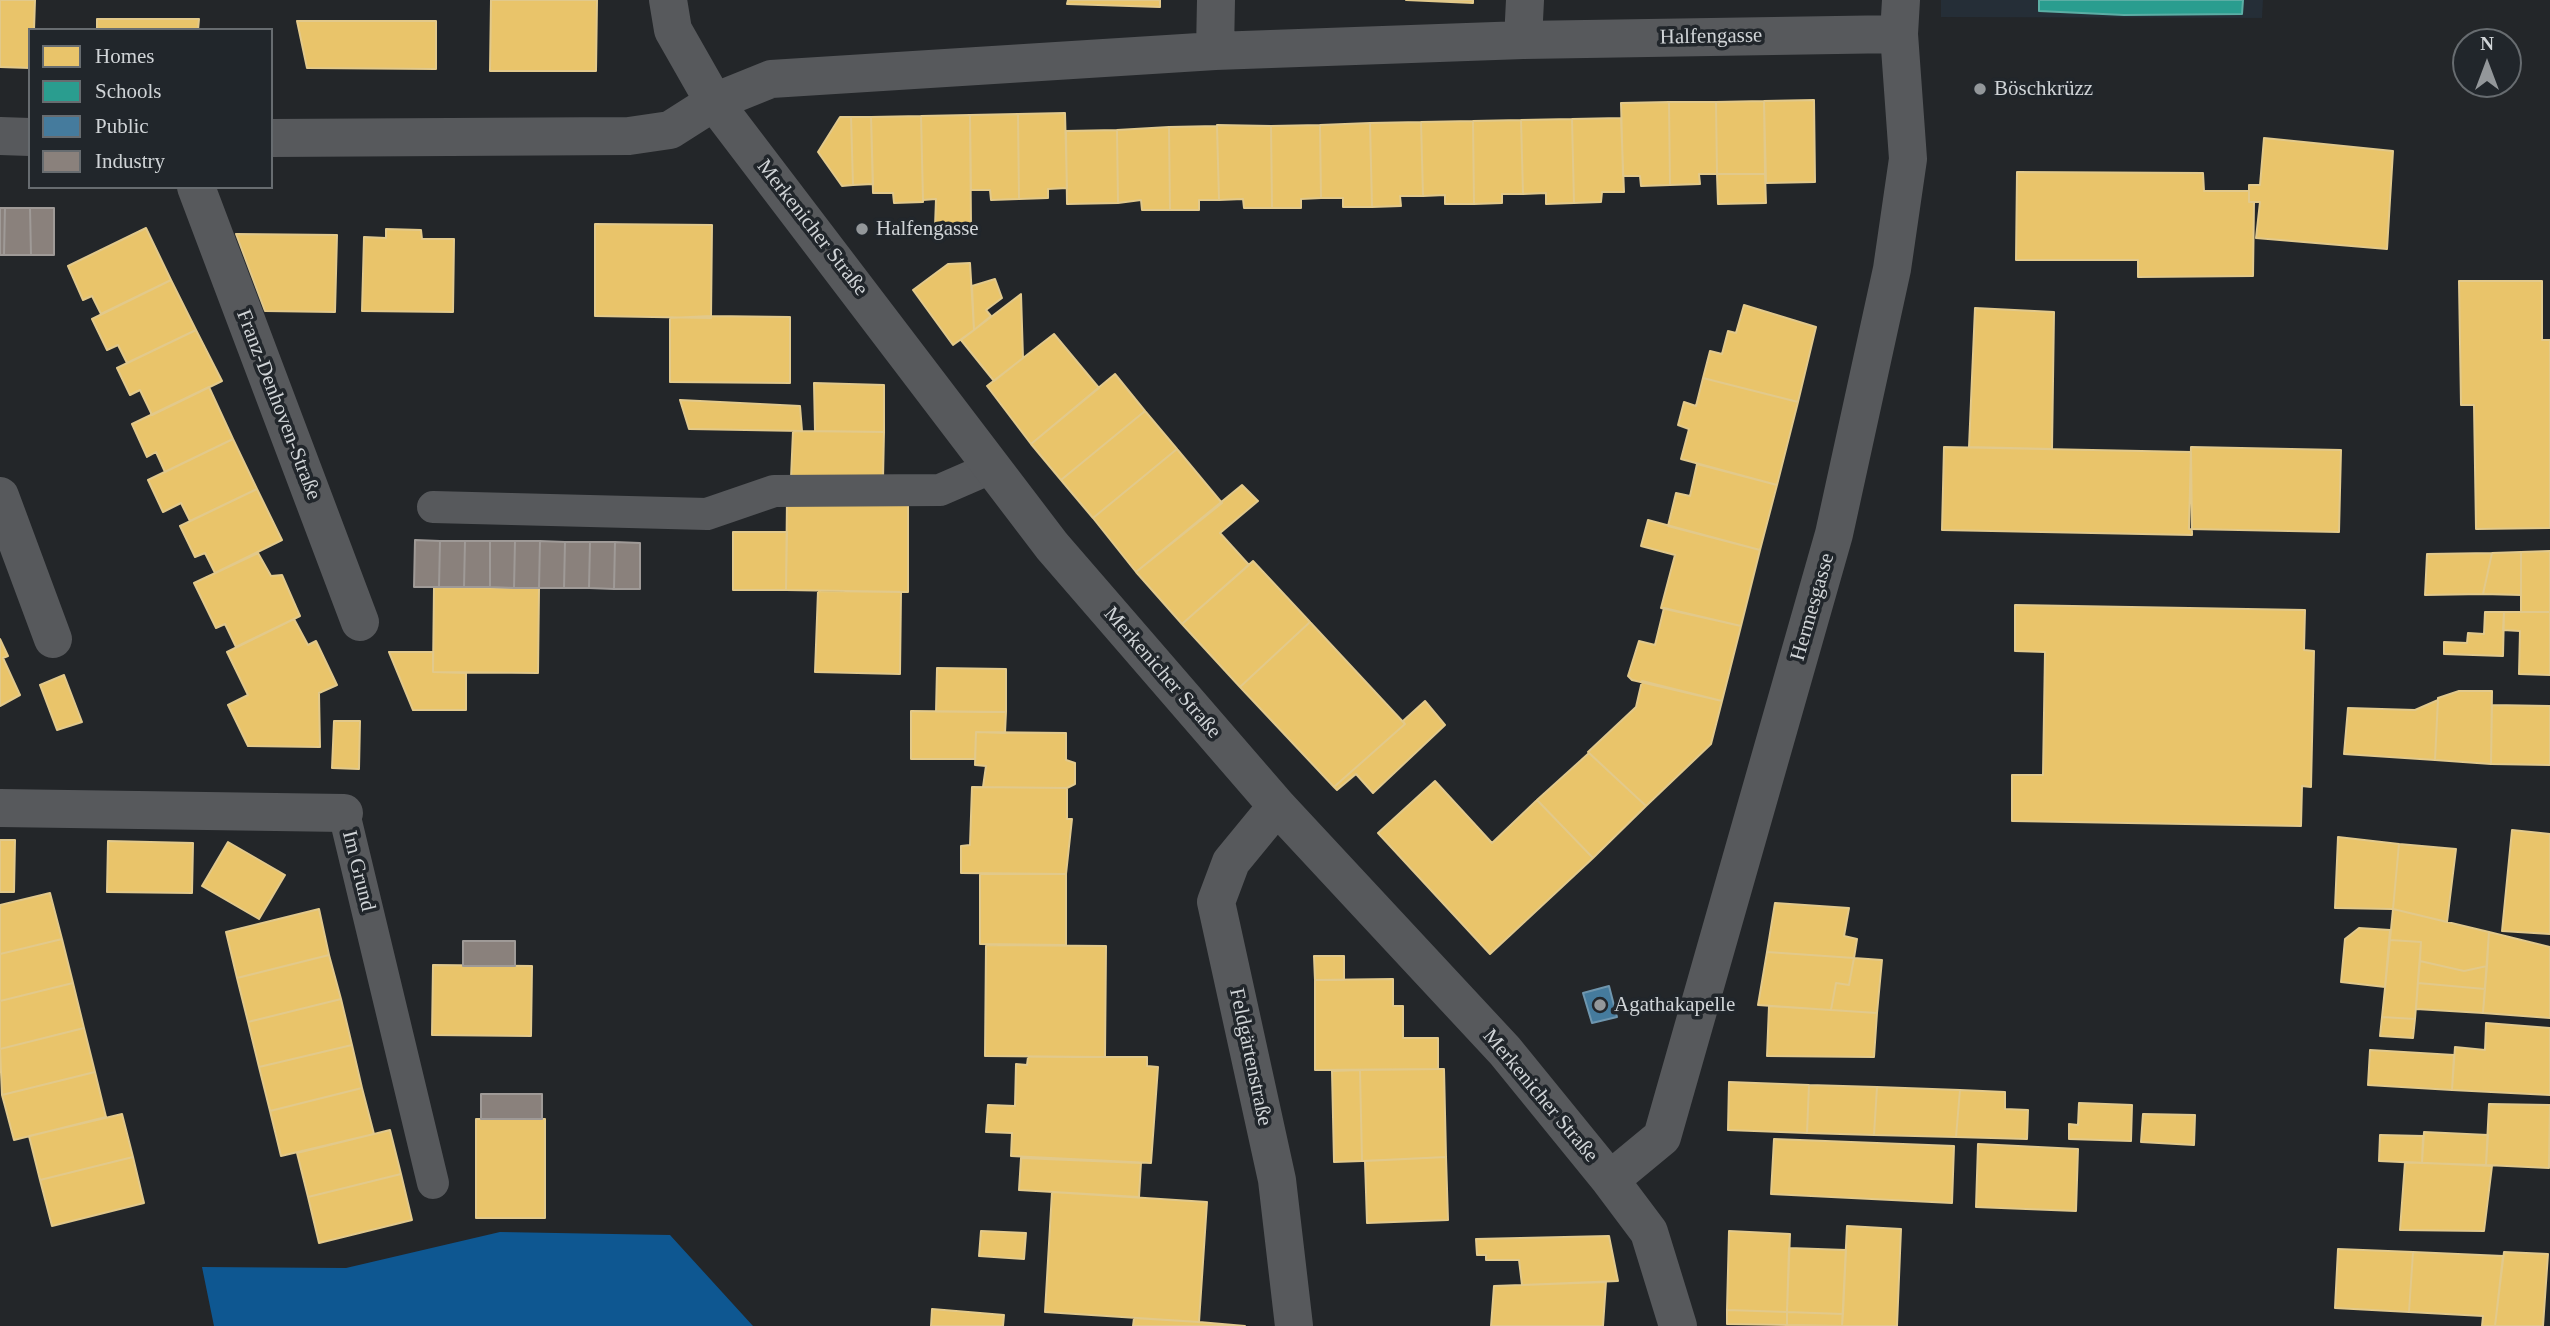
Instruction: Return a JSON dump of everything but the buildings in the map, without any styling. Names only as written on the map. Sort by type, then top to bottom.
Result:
[{"type":"street","name":"Merkenicher Straße","points":[[668,0],[673,30],[714,102],[1052,546],[1277,807],[1505,1051],[1611,1180],[1649,1232],[1678,1326]]},
{"type":"street","points":[[1215,51],[1216,0]]},
{"type":"street","points":[[1523,40],[1525,0]]},
{"type":"street","name":"Halfengasse","points":[[714,102],[771,79],[1215,51],[1523,40],[1900,17]]},
{"type":"street","name":"Hermesgasse","points":[[1611,1180],[1662,1137],[1834,534],[1892,269],[1908,159],[1900,17]]},
{"type":"street","points":[[273,138],[629,136],[670,130],[714,102]]},
{"type":"street","points":[[0,136],[28,137]]},
{"type":"street","name":"Franz-Denhoven-Straße","points":[[196,189],[360,622]]},
{"type":"street","points":[[0,496],[53,639]]},
{"type":"street","name":"Feldgärtenstraße","points":[[1277,807],[1231,862],[1216,902],[1277,1180],[1294,1326]]},
{"type":"street","name":"Im Grund","points":[[0,808],[344,813]]},
{"type":"lane","points":[[433,507],[707,514],[774,491],[940,490],[993,467]]},
{"type":"lane","name":"Im Grund","points":[[344,813],[433,1183]]},
{"type":"shaded area","points":[[1941,0],[2263,0],[2262,18],[1941,17]]},
{"type":"shaded area","points":[[500,1232],[670,1235],[753,1326],[214,1326],[202,1267],[346,1268]]},
{"type":"place","name":"Böschkrüzz","points":[[1980,89]]},
{"type":"place","name":"Halfengasse","points":[[862,229]]},
{"type":"place","name":"Agathakapelle","points":[[1600,1005]]}]
